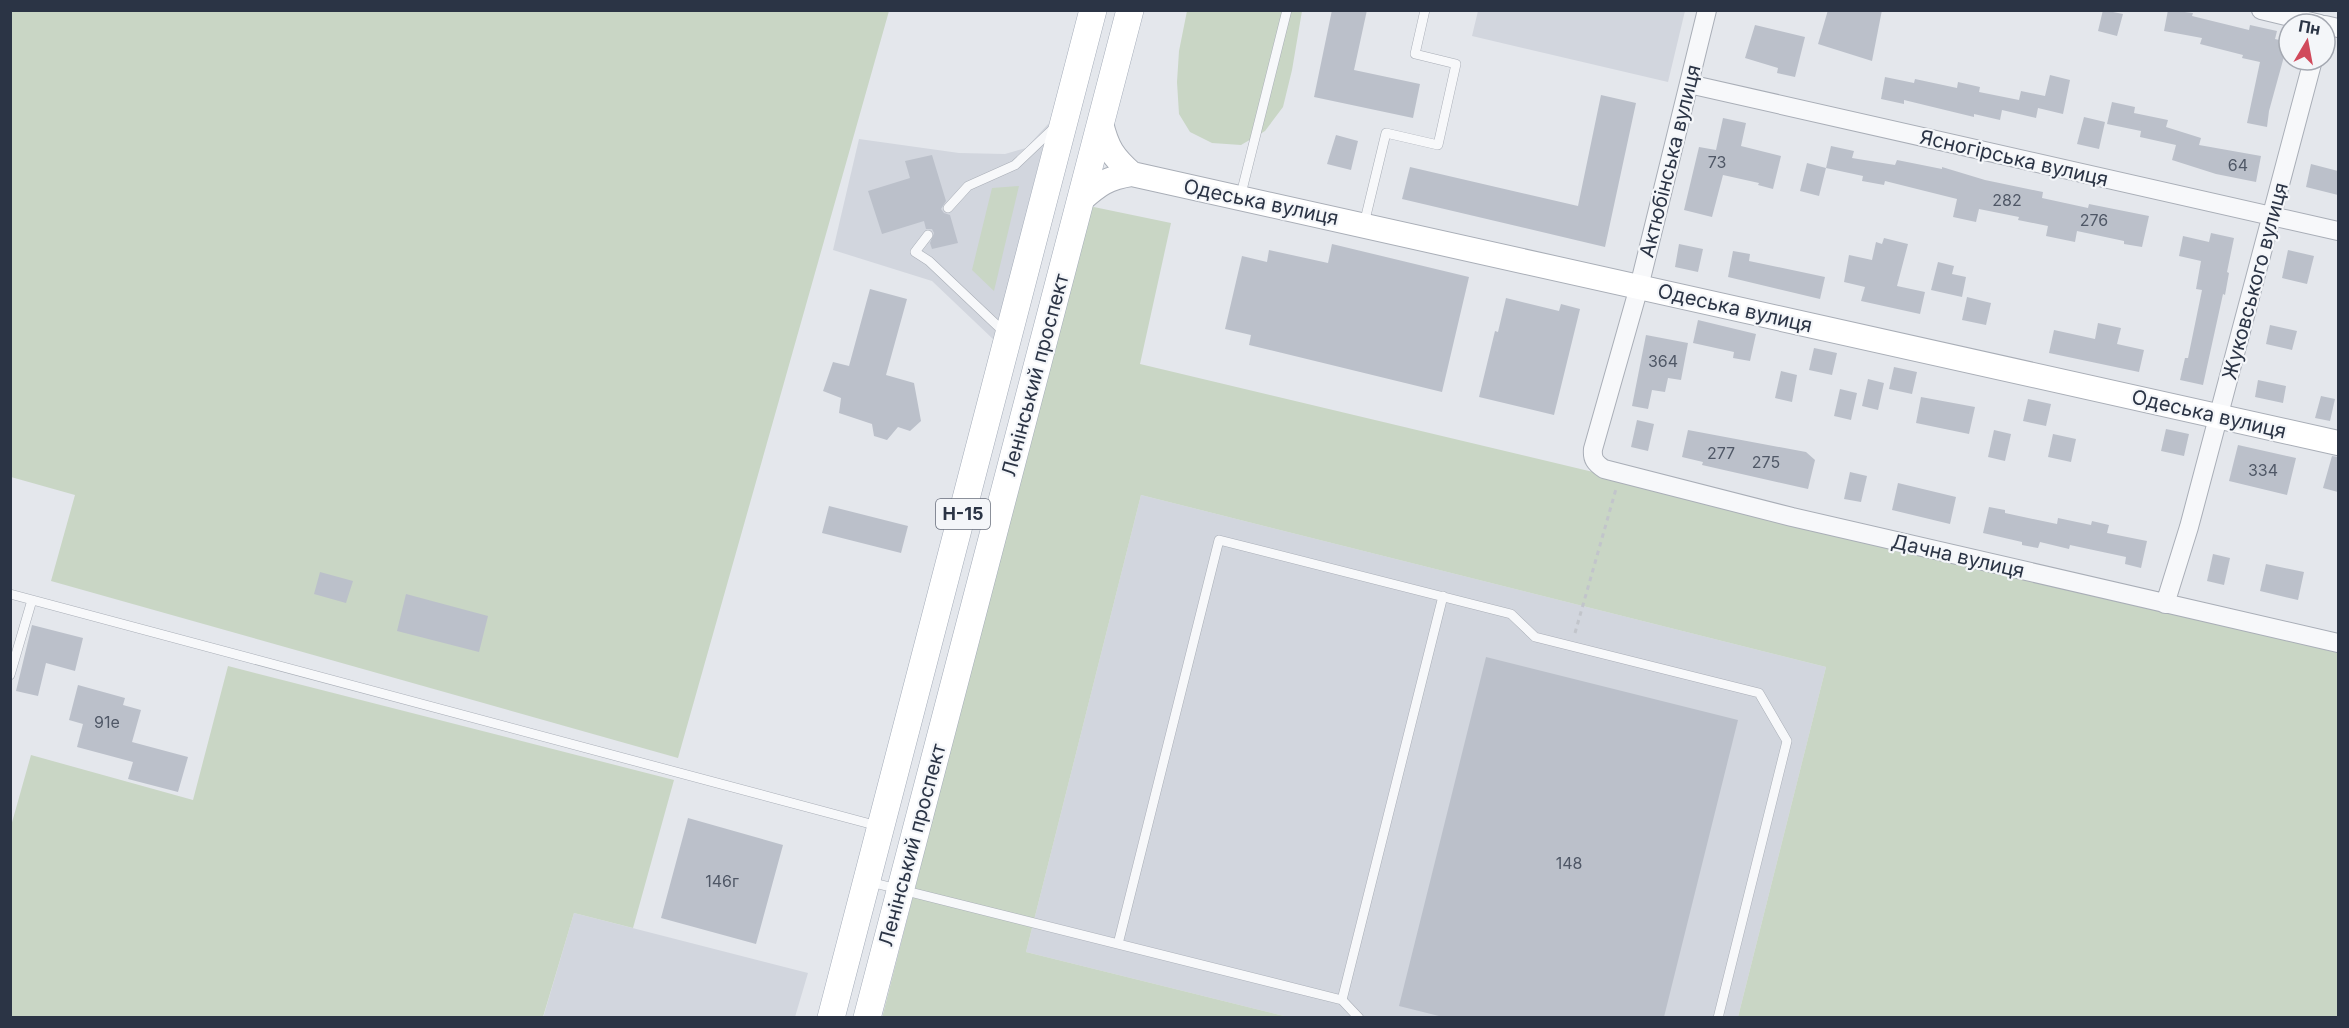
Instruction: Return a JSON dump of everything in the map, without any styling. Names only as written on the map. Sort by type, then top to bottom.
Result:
[{"type":"main road","name":"Ленінський проспект","points":[[831,1017],[1093,10]]},
{"type":"main road","name":"Ленінський проспект","points":[[867,1017],[1130,10]]},
{"type":"street","name":"Актюбінська вулиця","points":[[1593,449],[1639,287],[1707,10]]},
{"type":"street","points":[[2260,10],[2277,14]]},
{"type":"street","name":"Жуковського вулиця","points":[[2165,604],[2189,527],[2310,72]]},
{"type":"street","name":"Ясногірська вулиця","points":[[1689,84],[2338,231]]},
{"type":"street","points":[[1101,123],[1106,145],[1117,160],[1132,174]]},
{"type":"street","name":"Одеська вулиця","points":[[1081,200],[1100,183],[1132,174],[2338,443]]},
{"type":"street","name":"Дачна вулиця","points":[[1593,449],[1592,458],[1597,465],[1621,473],[1792,517],[2338,643]]},
{"type":"lane","points":[[1240,198],[1287,10]]},
{"type":"lane","points":[[1364,224],[1386,133],[1438,145],[1456,63],[1415,54],[1425,10]]},
{"type":"lane","points":[[948,208],[968,186],[1015,165],[1066,116]]},
{"type":"lane","points":[[928,235],[915,252],[929,261],[1009,336]]},
{"type":"lane","points":[[1118,944],[1219,540],[1511,614],[1535,638],[1759,693],[1787,741],[1718,1017]]},
{"type":"lane","points":[[10,594],[881,827]]},
{"type":"lane","points":[[1342,1000],[1443,596]]},
{"type":"lane","points":[[10,675],[32,600]]},
{"type":"lane","points":[[867,881],[1342,1000],[1359,1017]]},
{"type":"path","points":[[1571,646],[1621,473]]},
{"type":"shaded area","points":[[1478,10],[1685,11],[1668,82],[1472,36]]},
{"type":"shaded area","points":[[1049,123],[994,340],[932,281],[833,250],[859,139],[959,153],[1005,154],[1026,148]]},
{"type":"shaded area","points":[[1141,495],[1826,667],[1738,1017],[1288,1017],[1026,952]]},
{"type":"shaded area","points":[[574,913],[808,973],[795,1017],[543,1018]]},
{"type":"green space","points":[[10,11],[889,11],[678,758],[51,581],[75,495],[11,477]]},
{"type":"green space","points":[[1187,11],[1302,11],[1283,107],[1265,131],[1241,145],[1212,143],[1190,132],[1179,114],[1177,82],[1179,51]]},
{"type":"green space","points":[[1019,186],[994,291],[972,270],[992,188]]},
{"type":"green space","points":[[1089,206],[1171,223],[1140,364],[2092,591],[2338,653],[2338,1017],[1738,1017],[1826,667],[1141,495],[1026,952],[1288,1017],[882,1018]]},
{"type":"green space","points":[[228,666],[674,780],[633,928],[574,913],[543,1017],[11,1017],[11,826],[31,755],[193,800]]},
{"type":"building","points":[[1332,10],[1367,10],[1354,70],[1420,84],[1413,118],[1314,97]]},
{"type":"building","points":[[1828,10],[1882,10],[1872,61],[1818,44]]},
{"type":"building","points":[[2103,10],[2123,14],[2117,36],[2098,31]]},
{"type":"building","points":[[2168,10],[2193,13],[2192,16],[2249,30],[2250,25],[2277,31],[2275,39],[2277,39],[2277,72],[2280,72],[2267,127],[2247,123],[2260,62],[2242,58],[2243,55],[2200,44],[2202,38],[2164,31]]},
{"type":"building","points":[[1755,25],[1805,37],[1795,77],[1777,73],[1778,68],[1745,58]]},
{"type":"building","points":[[2050,75],[2070,80],[2063,114],[2038,108],[2036,118],[2002,110],[2000,120],[1974,114],[1974,117],[1904,100],[1904,104],[1881,99],[1885,77],[1914,83],[1915,79],[1957,88],[1958,82],[1980,87],[1979,92],[2019,100],[2021,91],[2045,96]]},
{"type":"building","points":[[1601,95],[1636,103],[1605,247],[1402,199],[1410,167],[1578,206]]},
{"type":"building","points":[[2112,102],[2135,107],[2134,113],[2168,120],[2166,127],[2201,138],[2199,145],[2261,156],[2256,182],[2216,174],[2172,160],[2176,145],[2140,137],[2141,131],[2107,124]]},
{"type":"building","points":[[2084,117],[2105,122],[2099,149],[2077,144]]},
{"type":"building","points":[[1723,118],[1746,123],[1741,146],[1781,156],[1773,189],[1758,185],[1759,183],[1723,175],[1712,217],[1684,210],[1699,147],[1716,150]]},
{"type":"building","points":[[1336,135],[1358,141],[1351,170],[1327,164]]},
{"type":"building","points":[[1831,146],[1854,151],[1852,158],[1895,165],[1897,160],[1942,169],[1942,167],[1985,180],[2043,192],[2042,198],[2088,208],[2089,204],[2149,216],[2142,247],[2077,231],[2075,242],[2046,236],[2048,226],[2018,220],[2019,217],[1979,209],[1976,222],[1953,217],[1957,199],[1885,181],[1884,185],[1862,181],[1863,176],[1826,168]]},
{"type":"building","points":[[932,155],[946,201],[941,209],[950,215],[958,243],[932,249],[930,243],[934,233],[932,229],[926,229],[924,221],[882,234],[868,191],[910,178],[905,161]]},
{"type":"building","points":[[1807,163],[1826,168],[1819,196],[1800,191]]},
{"type":"building","points":[[2311,164],[2338,171],[2338,195],[2306,187]]},
{"type":"building","points":[[2211,233],[2234,238],[2225,295],[2223,294],[2203,385],[2180,380],[2185,358],[2188,358],[2202,290],[2196,289],[2201,261],[2179,256],[2183,236],[2209,242]]},
{"type":"building","points":[[1884,238],[1908,244],[1897,286],[1925,292],[1920,314],[1861,301],[1865,287],[1844,282],[1849,255],[1872,260],[1876,242],[1882,244]]},
{"type":"building","points":[[1332,244],[1469,277],[1442,392],[1249,345],[1251,335],[1225,329],[1242,256],[1267,262],[1269,250],[1328,263]]},
{"type":"building","points":[[1679,244],[1703,249],[1698,272],[1675,267]]},
{"type":"building","points":[[2288,250],[2314,256],[2307,284],[2282,278]]},
{"type":"building","points":[[1733,251],[1750,254],[1749,261],[1825,277],[1820,299],[1728,277]]},
{"type":"building","points":[[1938,262],[1954,266],[1952,274],[1966,277],[1962,297],[1931,290]]},
{"type":"building","points":[[870,289],[907,299],[886,375],[914,383],[921,421],[910,431],[898,427],[887,440],[874,436],[872,424],[839,413],[841,398],[823,391],[833,362],[849,366]]},
{"type":"building","points":[[1967,297],[1991,303],[1986,325],[1962,320]]},
{"type":"building","points":[[1506,298],[1559,311],[1561,304],[1580,309],[1554,415],[1479,397],[1495,331],[1498,332]]},
{"type":"building","points":[[1698,320],[1756,334],[1750,361],[1733,358],[1734,352],[1693,343]]},
{"type":"building","points":[[2098,323],[2121,328],[2117,344],[2144,350],[2139,372],[2049,353],[2054,330],[2095,339]]},
{"type":"building","points":[[2270,325],[2297,331],[2292,350],[2266,344]]},
{"type":"building","points":[[1646,335],[1688,343],[1681,380],[1668,378],[1665,392],[1652,390],[1648,409],[1632,406]]},
{"type":"building","points":[[1814,348],[1837,353],[1832,375],[1809,370]]},
{"type":"building","points":[[1894,367],[1917,372],[1912,394],[1889,389]]},
{"type":"building","points":[[1781,371],[1797,375],[1792,402],[1775,398]]},
{"type":"building","points":[[1868,379],[1884,383],[1878,410],[1862,406]]},
{"type":"building","points":[[2258,380],[2286,386],[2283,403],[2255,397]]},
{"type":"building","points":[[1840,389],[1857,393],[1851,420],[1834,416]]},
{"type":"building","points":[[2321,396],[2335,399],[2330,421],[2315,418]]},
{"type":"building","points":[[1921,397],[1975,407],[1969,434],[1916,423]]},
{"type":"building","points":[[2028,399],[2051,404],[2046,426],[2023,421]]},
{"type":"building","points":[[1637,420],[1654,424],[1648,451],[1631,447]]},
{"type":"building","points":[[2166,429],[2189,434],[2184,456],[2161,451]]},
{"type":"building","points":[[1688,430],[1806,452],[1815,460],[1808,489],[1702,465],[1703,462],[1682,457]]},
{"type":"building","points":[[1994,430],[2011,434],[2005,461],[1988,457]]},
{"type":"building","points":[[2053,434],[2076,439],[2071,462],[2048,457]]},
{"type":"building","points":[[2238,445],[2296,458],[2287,495],[2229,481]]},
{"type":"building","points":[[2332,456],[2338,457],[2338,492],[2323,488]]},
{"type":"building","points":[[1850,472],[1867,476],[1861,502],[1844,499]]},
{"type":"building","points":[[1898,483],[1956,497],[1950,524],[1892,510]]},
{"type":"building","points":[[829,506],[908,526],[901,553],[822,533]]},
{"type":"building","points":[[1989,507],[2005,510],[2005,513],[2057,524],[2058,518],[2091,525],[2092,521],[2109,525],[2107,533],[2147,541],[2141,568],[2125,564],[2126,557],[2070,545],[2069,549],[2040,542],[2038,548],[1983,533]]},
{"type":"building","points":[[2213,554],[2230,558],[2224,585],[2207,581]]},
{"type":"building","points":[[2266,564],[2304,572],[2298,600],[2260,591]]},
{"type":"building","points":[[320,572],[353,581],[346,603],[314,594]]},
{"type":"building","points":[[406,594],[488,616],[479,652],[397,631]]},
{"type":"building","points":[[32,625],[83,638],[75,671],[46,663],[38,696],[16,691]]},
{"type":"building","points":[[1486,657],[1738,720],[1664,1017],[1443,1017],[1399,1006]]},
{"type":"building","points":[[78,685],[125,698],[123,705],[141,710],[132,742],[188,757],[178,792],[128,779],[133,762],[77,747],[83,724],[69,720]]},
{"type":"building","points":[[688,818],[783,845],[756,944],[661,918]]}]
